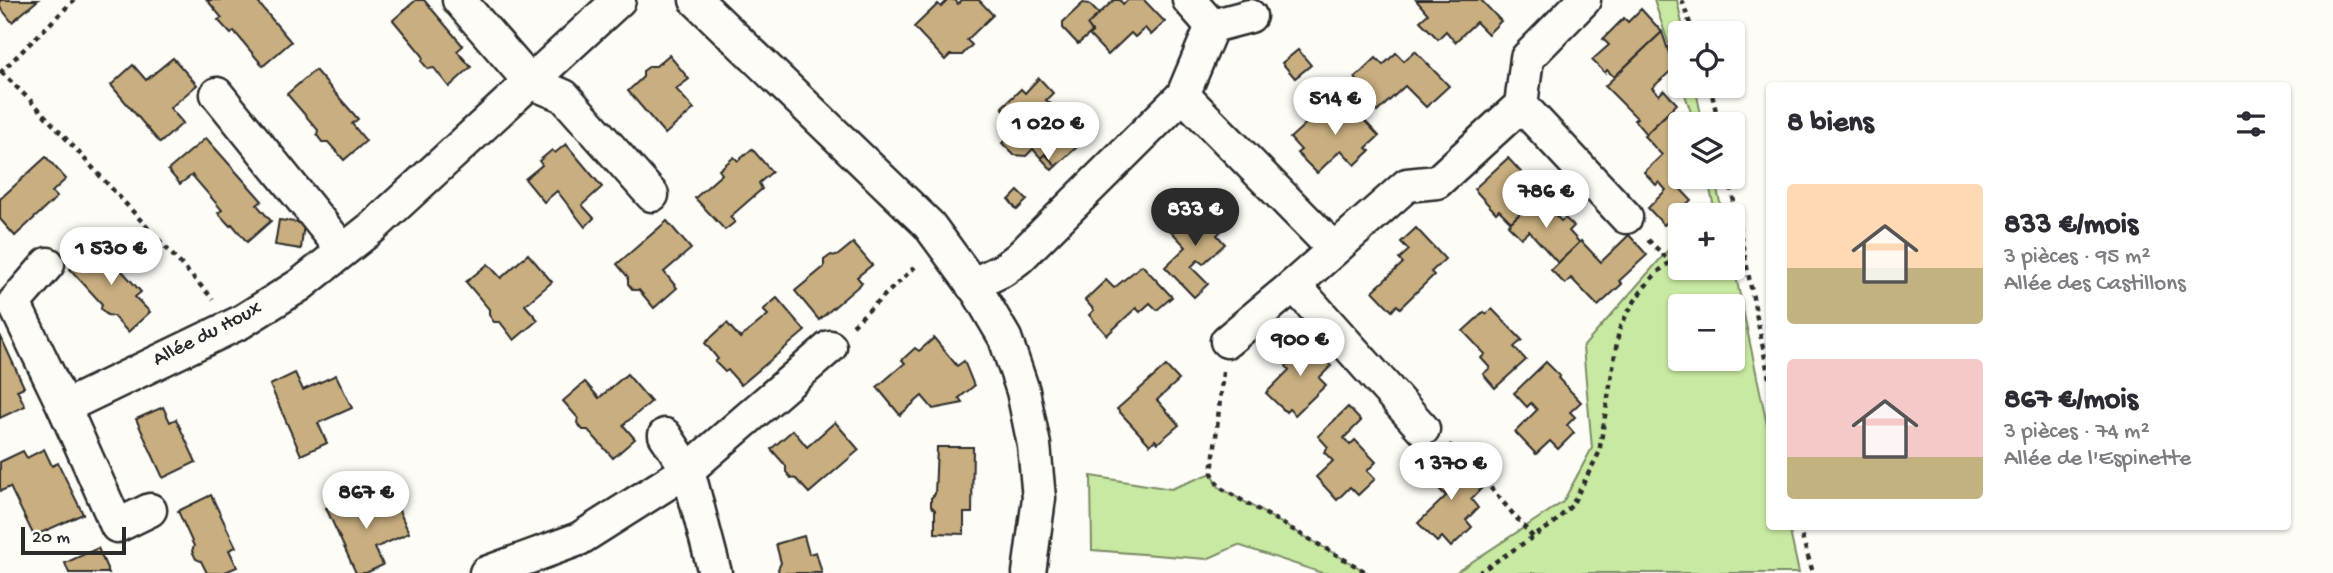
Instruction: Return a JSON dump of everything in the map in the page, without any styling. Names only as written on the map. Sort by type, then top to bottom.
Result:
[{"type":"street","points":[[459,0],[530,82],[564,96],[652,195]]},
{"type":"street","name":"Allée du Houx","points":[[64,407],[230,327],[300,285],[373,227],[619,0]]},
{"type":"street","points":[[696,0],[929,225],[972,285],[1005,338],[1023,391],[1034,445],[1039,498],[1029,573]]},
{"type":"street","points":[[1189,0],[1212,26]]},
{"type":"street","points":[[1225,353],[1294,285],[1407,186],[1437,182],[1521,104],[1527,58],[1584,0]]},
{"type":"street","points":[[1212,26],[1250,16]]},
{"type":"street","points":[[972,285],[1003,271],[1019,258],[1183,95],[1212,26]]},
{"type":"street","points":[[217,94],[344,250]]},
{"type":"street","points":[[1183,95],[1334,249]]},
{"type":"street","points":[[1521,104],[1626,217]]},
{"type":"street","points":[[48,264],[13,303],[64,407],[117,526],[150,510]]},
{"type":"street","points":[[1294,285],[1423,429]]},
{"type":"street","points":[[486,573],[579,540],[688,470],[830,348]]},
{"type":"street","points":[[665,435],[688,470],[715,573]]},
{"type":"path","points":[[74,0],[0,73],[37,107],[219,306],[230,327]]},
{"type":"path","points":[[1682,0],[1689,21]]},
{"type":"path","points":[[911,254],[926,269]]},
{"type":"path","points":[[1745,257],[1766,363]]},
{"type":"path","points":[[830,348],[919,263]]},
{"type":"path","points":[[1478,573],[1563,516],[1572,505],[1599,453],[1619,330],[1628,311],[1668,263]]},
{"type":"path","points":[[1225,353],[1212,473],[1214,482],[1368,573]]},
{"type":"path","points":[[1458,450],[1533,537]]},
{"type":"path","points":[[1800,530],[1813,573]]},
{"type":"green space","points":[[1654,0],[1677,0],[1681,21],[1668,21],[1668,42]]},
{"type":"green space","points":[[1686,98],[1698,98],[1700,112],[1691,112]]},
{"type":"green space","points":[[1710,189],[1717,189],[1720,203],[1713,203]]},
{"type":"green space","points":[[1668,250],[1668,280],[1737,280],[1740,294],[1668,294],[1668,371],[1745,371],[1745,319],[1766,420],[1766,530],[1790,530],[1799,573],[1455,573],[1563,502],[1592,448],[1583,347]]},
{"type":"green space","points":[[1212,473],[1219,487],[1368,573],[1322,573],[1238,545],[1207,559],[1092,550],[1091,476],[1171,489]]},
{"type":"building","points":[[0,0],[38,0],[12,22],[0,7]]},
{"type":"building","points":[[207,0],[256,0],[291,42],[263,66],[234,31],[231,34],[218,20],[222,18]]},
{"type":"building","points":[[416,0],[424,0],[463,46],[457,51],[471,67],[449,87],[434,68],[428,69],[422,62],[423,56],[393,20]]},
{"type":"building","points":[[948,0],[955,0],[958,4],[962,0],[979,0],[993,15],[967,40],[972,45],[962,55],[950,55],[945,60],[914,27],[938,4],[941,7]]},
{"type":"building","points":[[1114,0],[1120,0],[1123,4],[1128,0],[1144,0],[1165,22],[1151,35],[1145,28],[1135,37],[1131,33],[1108,55],[1089,35],[1092,32],[1087,25]]},
{"type":"building","points":[[1416,0],[1481,0],[1501,21],[1488,34],[1476,22],[1455,42],[1446,31],[1438,39],[1420,21],[1428,14]]},
{"type":"building","points":[[1083,3],[1089,4],[1099,14],[1087,25],[1092,32],[1078,44],[1063,28],[1063,22]]},
{"type":"building","points":[[1641,9],[1662,32],[1614,77],[1607,70],[1605,73],[1592,60],[1609,45],[1603,39],[1624,18],[1628,22]]},
{"type":"building","points":[[1662,32],[1668,50],[1668,73],[1652,88],[1659,95],[1664,90],[1668,98],[1677,104],[1646,134],[1634,120],[1637,118],[1605,86]]},
{"type":"building","points":[[1298,50],[1311,65],[1295,78],[1282,63]]},
{"type":"building","points":[[1415,51],[1449,86],[1426,107],[1405,86],[1377,112],[1359,92],[1364,88],[1355,78],[1376,58],[1383,65],[1396,53],[1404,61]]},
{"type":"building","points":[[669,55],[689,79],[676,89],[694,109],[665,134],[628,91],[643,77],[643,71],[650,66],[656,66]]},
{"type":"building","points":[[173,58],[197,85],[170,108],[183,123],[160,143],[111,85],[133,65],[146,80]]},
{"type":"building","points":[[315,70],[358,119],[352,124],[366,141],[344,160],[328,142],[322,142],[317,135],[318,130],[287,94]]},
{"type":"building","points":[[1039,78],[1053,93],[1046,100],[1051,104],[1051,110],[1047,114],[1056,125],[1067,115],[1087,138],[1056,166],[1045,154],[1041,158],[1033,149],[1026,156],[1014,155],[1002,143],[1012,135],[1005,128],[1005,111],[1002,107],[1021,89],[1025,93]]},
{"type":"building","points":[[1344,99],[1379,136],[1366,148],[1370,151],[1355,165],[1341,150],[1317,173],[1297,153],[1301,150],[1290,138],[1312,118],[1318,123]]},
{"type":"building","points":[[1668,113],[1668,189],[1681,189],[1691,200],[1688,203],[1668,203],[1668,221],[1664,225],[1648,208],[1666,190],[1659,182],[1656,185],[1644,172],[1662,155],[1644,136]]},
{"type":"building","points":[[206,138],[262,201],[257,205],[271,221],[247,242],[232,224],[230,226],[218,213],[222,210],[192,175],[180,184],[168,170]]},
{"type":"building","points":[[566,144],[602,187],[582,205],[594,218],[585,227],[557,191],[544,202],[525,179],[542,165],[539,161],[552,150],[555,153]]},
{"type":"building","points":[[752,149],[772,172],[759,183],[762,189],[730,217],[735,222],[725,230],[695,198],[722,174],[719,170],[734,157],[738,161]]},
{"type":"building","points":[[1045,154],[1056,166],[1052,170],[1041,158]]},
{"type":"building","points":[[46,157],[66,179],[52,192],[57,197],[15,236],[0,219],[0,199]]},
{"type":"building","points":[[1508,158],[1541,194],[1511,222],[1499,210],[1496,213],[1474,189]]},
{"type":"building","points":[[1018,191],[1027,200],[1017,210],[1009,200]]},
{"type":"building","points":[[1538,197],[1561,221],[1565,218],[1574,226],[1569,231],[1580,243],[1558,263],[1529,231],[1521,238],[1508,225]]},
{"type":"building","points":[[1192,209],[1200,218],[1208,210],[1225,227],[1217,235],[1225,244],[1203,264],[1198,260],[1191,267],[1208,284],[1194,297],[1165,267],[1186,247],[1170,230]]},
{"type":"building","points":[[279,220],[304,223],[301,249],[275,245]]},
{"type":"building","points":[[667,221],[691,249],[664,272],[677,288],[654,308],[639,290],[633,290],[628,284],[628,277],[617,264]]},
{"type":"building","points":[[1416,228],[1445,259],[1431,272],[1434,275],[1400,308],[1397,305],[1392,311],[1373,291],[1403,263],[1399,259],[1409,250],[1401,242]]},
{"type":"building","points":[[1629,235],[1647,255],[1619,281],[1622,284],[1598,306],[1571,278],[1565,284],[1551,270],[1581,241],[1601,262]]},
{"type":"building","points":[[97,243],[141,292],[135,297],[150,312],[128,332],[113,316],[107,315],[101,309],[102,304],[70,269]]},
{"type":"building","points":[[853,243],[872,265],[857,277],[862,283],[819,320],[795,291],[824,267],[824,260],[831,255],[837,256]]},
{"type":"building","points":[[528,254],[552,282],[525,305],[538,320],[514,340],[500,322],[494,322],[489,315],[489,309],[466,282],[488,264],[501,278]]},
{"type":"building","points":[[1142,265],[1172,297],[1157,310],[1150,303],[1140,312],[1136,308],[1107,335],[1089,315],[1094,310],[1085,300],[1106,280],[1114,288]]},
{"type":"building","points":[[777,298],[805,331],[741,385],[728,370],[725,372],[715,362],[718,359],[705,343],[727,323],[740,338],[768,315],[763,310]]},
{"type":"building","points":[[1492,309],[1522,340],[1514,347],[1526,360],[1495,388],[1483,374],[1490,368],[1481,358],[1485,354],[1463,331],[1484,312],[1486,314]]},
{"type":"building","points":[[0,335],[24,387],[17,390],[25,406],[0,418]]},
{"type":"building","points":[[1301,336],[1331,366],[1319,378],[1326,385],[1295,415],[1289,409],[1286,412],[1266,393],[1289,370],[1286,366],[1295,356],[1288,349]]},
{"type":"building","points":[[934,338],[957,366],[964,361],[974,386],[959,398],[963,403],[933,409],[922,396],[900,415],[877,387],[905,363],[902,360],[915,348],[919,351]]},
{"type":"building","points":[[1546,362],[1581,402],[1570,412],[1575,417],[1567,425],[1574,433],[1558,449],[1550,441],[1536,454],[1515,432],[1537,410],[1531,403],[1527,407],[1514,393]]},
{"type":"building","points":[[1166,366],[1179,380],[1157,400],[1179,425],[1158,443],[1155,440],[1150,445],[1117,409]]},
{"type":"building","points":[[295,373],[303,390],[336,375],[352,408],[318,423],[327,443],[301,455],[270,385]]},
{"type":"building","points":[[627,374],[651,402],[623,425],[635,439],[613,458],[588,430],[583,430],[577,423],[578,418],[563,401],[585,382],[599,398]]},
{"type":"building","points":[[163,407],[170,422],[176,419],[196,462],[163,478],[136,419]]},
{"type":"building","points":[[1348,407],[1361,421],[1344,438],[1350,445],[1355,440],[1376,462],[1367,471],[1375,479],[1358,495],[1350,487],[1337,500],[1316,477],[1333,461],[1324,452],[1328,447],[1318,436]]},
{"type":"building","points":[[835,422],[859,450],[809,493],[796,479],[791,478],[786,472],[786,466],[771,449],[793,430],[807,447]]},
{"type":"building","points":[[937,447],[973,447],[972,513],[964,513],[964,534],[935,533],[935,510],[931,506],[931,498],[935,494]]},
{"type":"building","points":[[44,449],[52,466],[58,463],[83,514],[34,536],[10,487],[1,491],[0,462],[23,451],[27,458]]},
{"type":"building","points":[[1449,453],[1482,488],[1471,499],[1478,508],[1466,520],[1472,527],[1451,547],[1442,537],[1437,542],[1418,523],[1446,496],[1426,475]]},
{"type":"building","points":[[211,495],[236,547],[229,550],[237,567],[223,573],[207,573],[201,561],[196,559],[192,551],[194,546],[178,511]]},
{"type":"building","points":[[352,495],[361,514],[394,499],[409,533],[375,548],[383,565],[366,573],[356,573],[326,508]]},
{"type":"building","points":[[804,536],[809,554],[816,552],[822,573],[779,573],[781,563],[776,544]]},
{"type":"building","points":[[98,548],[109,573],[69,573],[65,563]]}]
